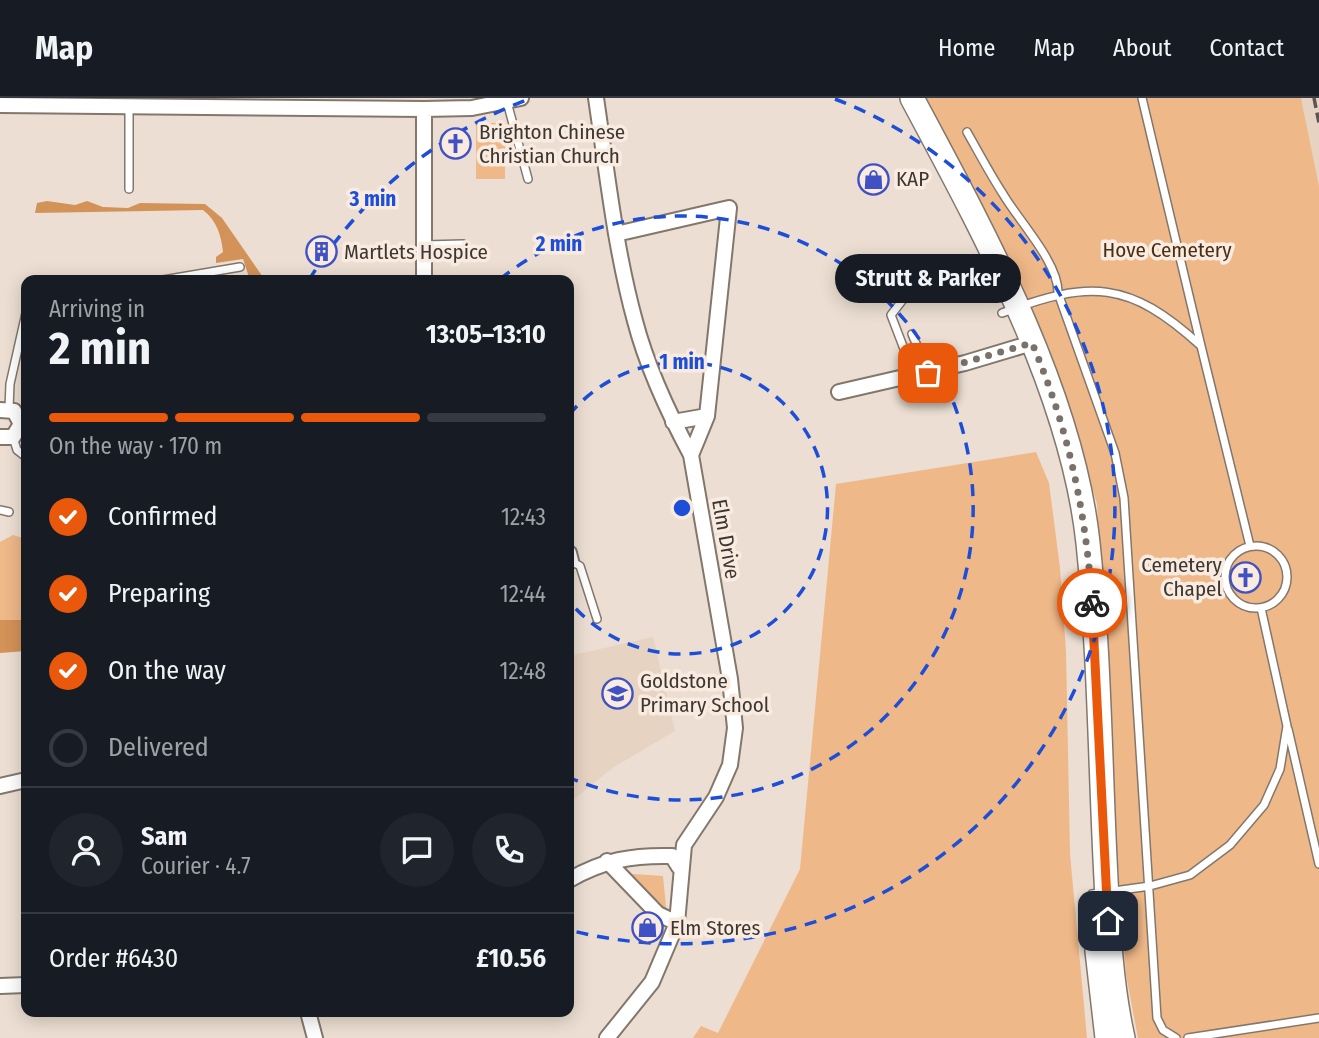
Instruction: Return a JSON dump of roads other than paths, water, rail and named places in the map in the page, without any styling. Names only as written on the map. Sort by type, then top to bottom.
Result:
[{"type":"main road","points":[[897,98],[1009,311]]},
{"type":"main road","points":[[912,98],[1025,346],[1051,435],[1073,539],[1099,894],[1101,1000],[1107,1038]]},
{"type":"main road","points":[[1099,894],[1123,1038]]},
{"type":"street","name":"Elm Drive","points":[[596,98],[616,233],[635,323],[673,422],[691,455],[736,728],[730,765],[716,797],[684,845],[679,867],[677,923]]},
{"type":"street","points":[[0,105],[129,108],[424,104],[472,108],[514,100]]},
{"type":"street","points":[[424,104],[424,275]]},
{"type":"street","points":[[616,233],[729,208],[707,416],[691,455]]},
{"type":"street","points":[[839,392],[921,374],[1025,346]]},
{"type":"street","points":[[6,437],[20,429],[14,414]]},
{"type":"street","points":[[673,422],[707,416]]},
{"type":"street","points":[[0,786],[21,781]]},
{"type":"street","points":[[574,878],[607,861],[639,856],[672,856],[679,867]]},
{"type":"street","points":[[607,861],[658,914],[677,923],[652,982],[607,1038]]},
{"type":"street","points":[[0,986],[21,985]]},
{"type":"street","points":[[309,1017],[315,1038]]},
{"type":"lane","points":[[1142,98],[1250,546]]},
{"type":"lane","points":[[514,100],[528,179]]},
{"type":"lane","points":[[129,108],[129,189]]},
{"type":"lane","points":[[967,132],[1015,213],[1040,247],[1058,285],[1058,293],[1115,453],[1122,484],[1157,1018],[1163,1030],[1176,1038]]},
{"type":"lane","points":[[424,245],[463,244]]},
{"type":"lane","points":[[193,275],[240,267]]},
{"type":"lane","points":[[903,273],[908,293],[891,315],[921,374]]},
{"type":"lane","points":[[1009,311],[1058,293],[1084,290],[1118,294],[1163,315],[1201,346]]},
{"type":"lane","points":[[912,334],[921,374]]},
{"type":"lane","points":[[14,414],[10,384],[21,335]]},
{"type":"lane","points":[[6,437],[21,453]]},
{"type":"lane","points":[[1250,546],[1269,548],[1283,562],[1287,571],[1287,581],[1278,599],[1261,608],[1251,608],[1235,601],[1226,586],[1226,565],[1232,556],[1250,546]]},
{"type":"lane","points":[[574,562],[580,566],[597,619]]},
{"type":"lane","points":[[1261,608],[1319,864]]},
{"type":"lane","points":[[1099,894],[1177,880],[1200,870],[1252,822],[1276,780],[1287,726]]},
{"type":"lane","points":[[1188,1038],[1319,1018]]},
{"type":"railway","points":[[1314,98],[1319,123]]},
{"type":"place","name":"Brighton Chinese Christian Church","points":[[456,144]]},
{"type":"place","name":"KAP","points":[[873,179]]},
{"type":"place","name":"Martlets Hospice","points":[[321,252]]},
{"type":"place","name":"Strutt & Parker","points":[[928,373]]},
{"type":"place","name":"Cemetery Chapel","points":[[1245,577]]},
{"type":"place","name":"Goldstone Primary School","points":[[617,693]]},
{"type":"place","name":"Elm Stores","points":[[647,928]]},
{"type":"park label","name":"Hove Cemetery","points":[[1167,250]]}]
